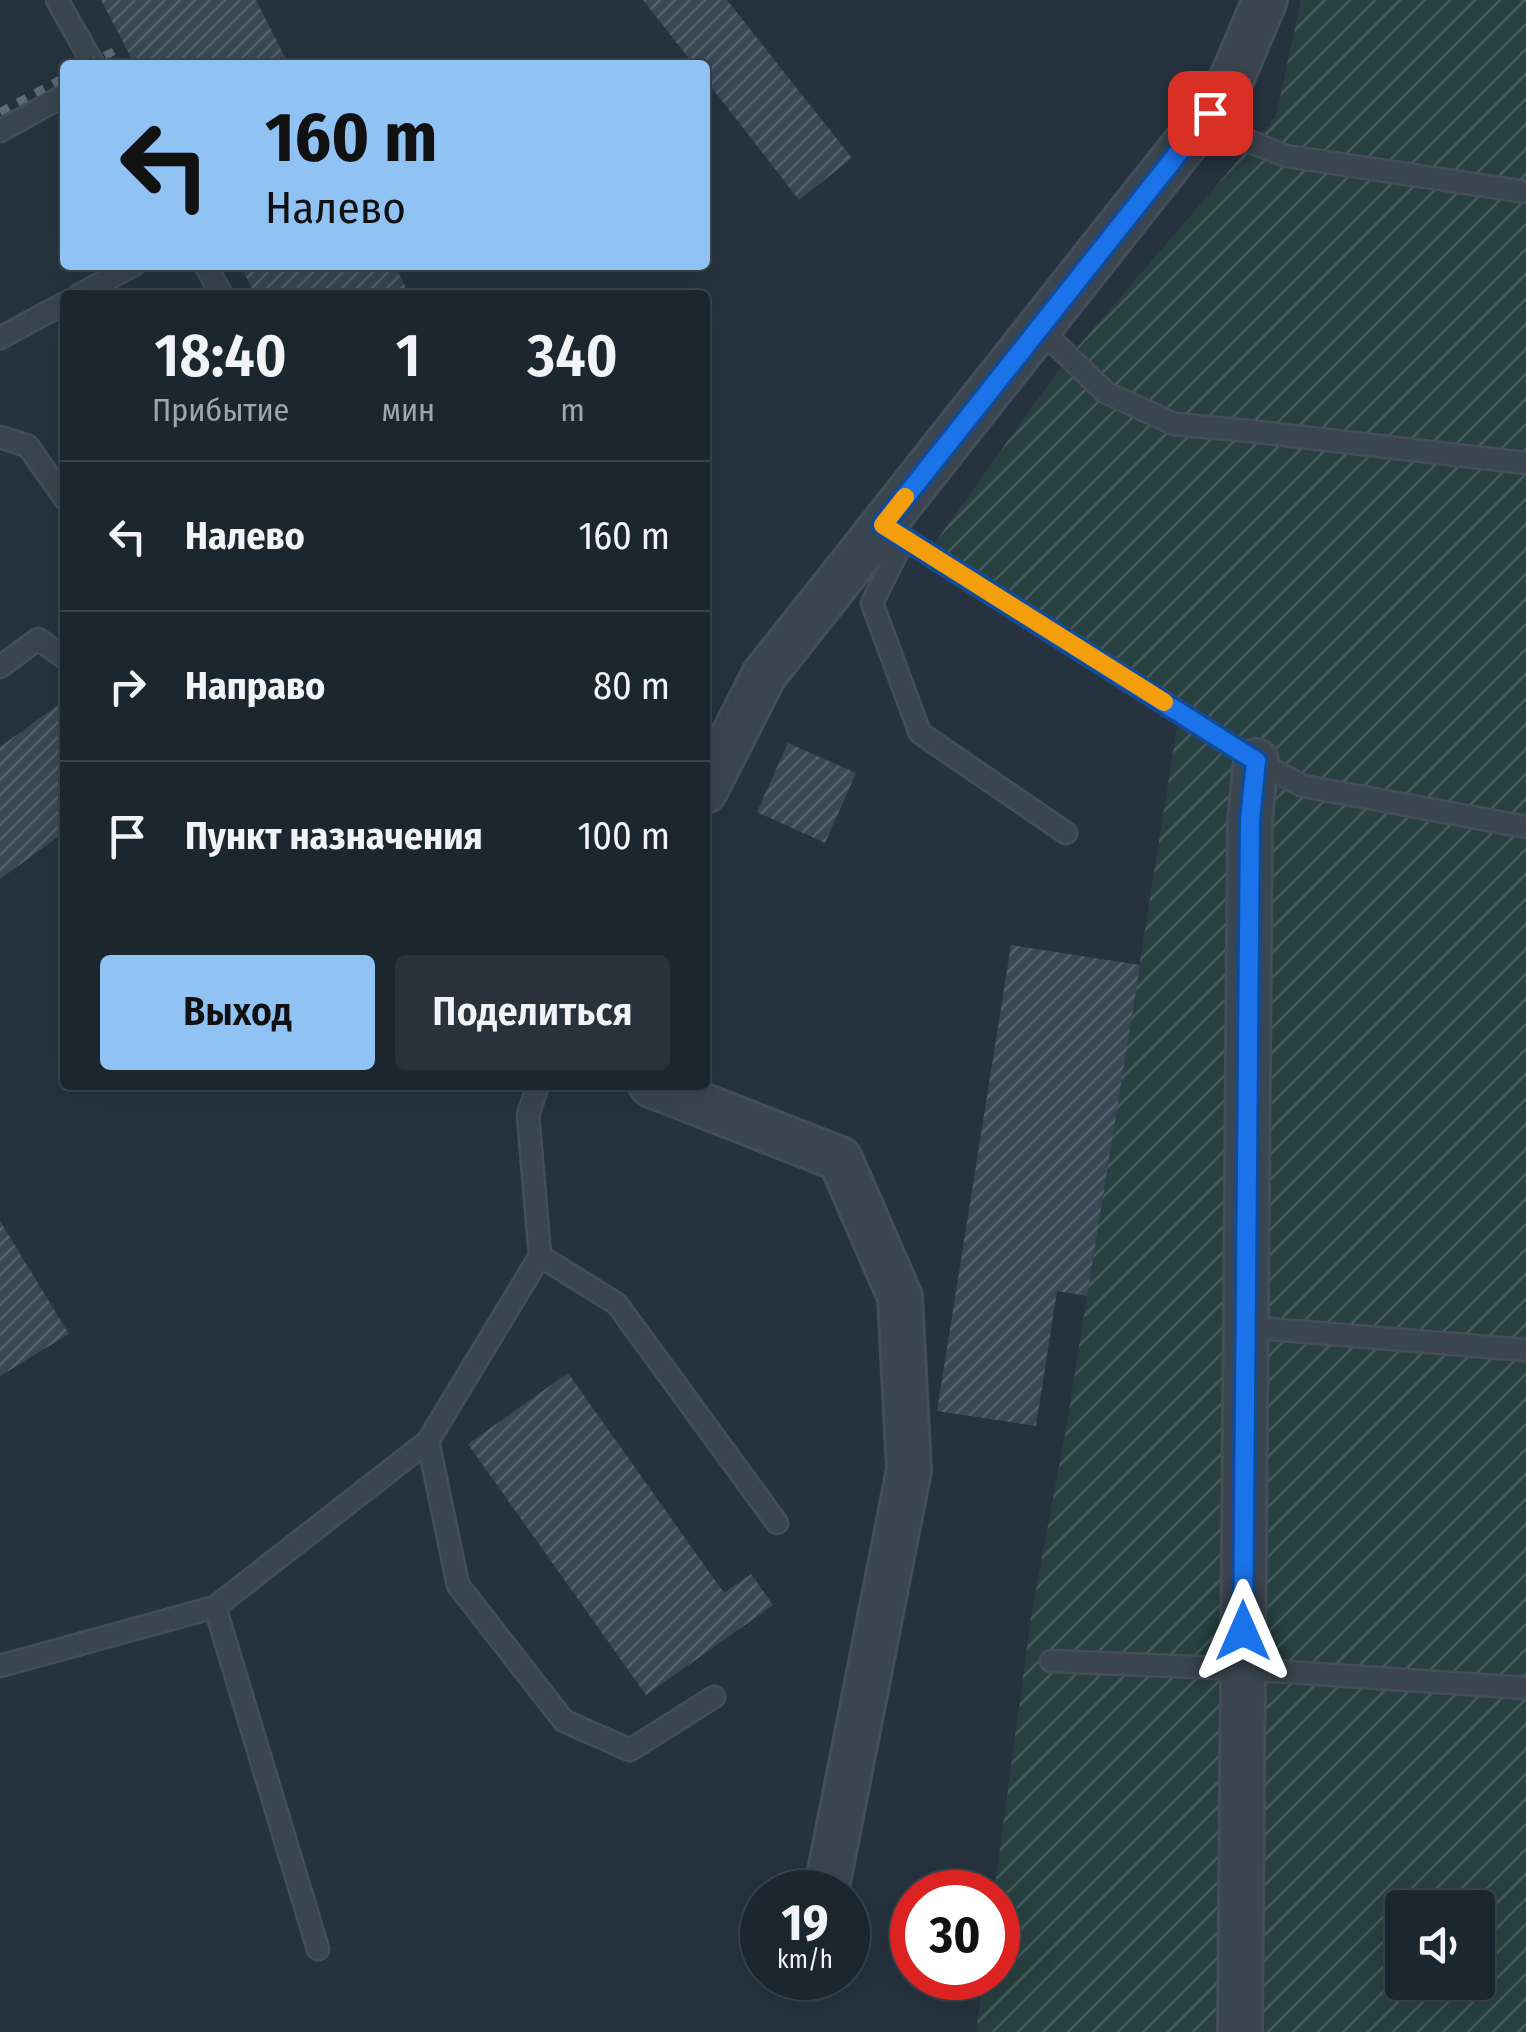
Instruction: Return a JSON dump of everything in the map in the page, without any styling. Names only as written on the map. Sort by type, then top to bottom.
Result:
[{"type":"street","points":[[710,781],[764,675],[894,532],[1039,328],[1226,92],[1265,0]]},
{"type":"street","points":[[1242,2032],[1250,820],[1256,761]]},
{"type":"street","points":[[665,1090],[840,1160],[900,1296],[909,1470],[830,1870]]},
{"type":"lane","points":[[57,0],[91,60]]},
{"type":"lane","points":[[0,131],[60,98]]},
{"type":"lane","points":[[1210,113],[1236,136],[1286,156],[1526,192]]},
{"type":"lane","points":[[88,290],[125,270]]},
{"type":"lane","points":[[0,338],[60,306]]},
{"type":"lane","points":[[1039,328],[1105,392],[1174,424],[1526,463]]},
{"type":"lane","points":[[0,436],[28,446],[60,492]]},
{"type":"lane","points":[[1066,833],[920,733],[872,603],[894,532],[1256,761],[1302,786],[1526,827]]},
{"type":"lane","points":[[0,667],[38,639],[60,654]]},
{"type":"lane","points":[[0,1666],[214,1607],[428,1441],[540,1256],[528,1116],[536,1090]]},
{"type":"lane","points":[[540,1256],[616,1304],[777,1522]]},
{"type":"lane","points":[[1246,1327],[1526,1350]]},
{"type":"lane","points":[[428,1441],[458,1584],[564,1721],[630,1750],[714,1697]]},
{"type":"lane","points":[[214,1607],[318,1949]]},
{"type":"lane","points":[[1050,1662],[1243,1669],[1526,1688]]},
{"type":"green space","points":[[1301,0],[1526,0],[1526,2032],[976,2032],[980,2000],[1020,2000],[1020,1870],[997,1870],[1032,1611],[1066,1429],[1178,721],[929,551],[1063,364],[1276,116]]},
{"type":"building","points":[[101,0],[256,0],[286,60],[132,60]]},
{"type":"building","points":[[643,0],[727,0],[852,158],[799,200],[710,85],[710,60],[690,60]]},
{"type":"building","points":[[242,270],[397,270],[407,290],[252,290]]},
{"type":"building","points":[[60,704],[60,836],[0,879],[0,747]]},
{"type":"building","points":[[788,743],[856,773],[825,843],[757,812]]},
{"type":"building","points":[[1011,945],[1140,965],[1087,1296],[1057,1291],[1036,1426],[937,1411]]},
{"type":"building","points":[[0,1221],[69,1334],[0,1376]]},
{"type":"building","points":[[568,1373],[724,1593],[751,1574],[773,1605],[646,1695],[468,1444]]},
{"type":"railway","points":[[97,60],[120,48]]},
{"type":"railway","points":[[0,112],[60,80]]},
{"type":"slow traffic","points":[[905,497],[883,525],[1164,702]]},
{"type":"route","points":[[1210,113],[883,525],[1256,761],[1250,820],[1243,1631]]}]
